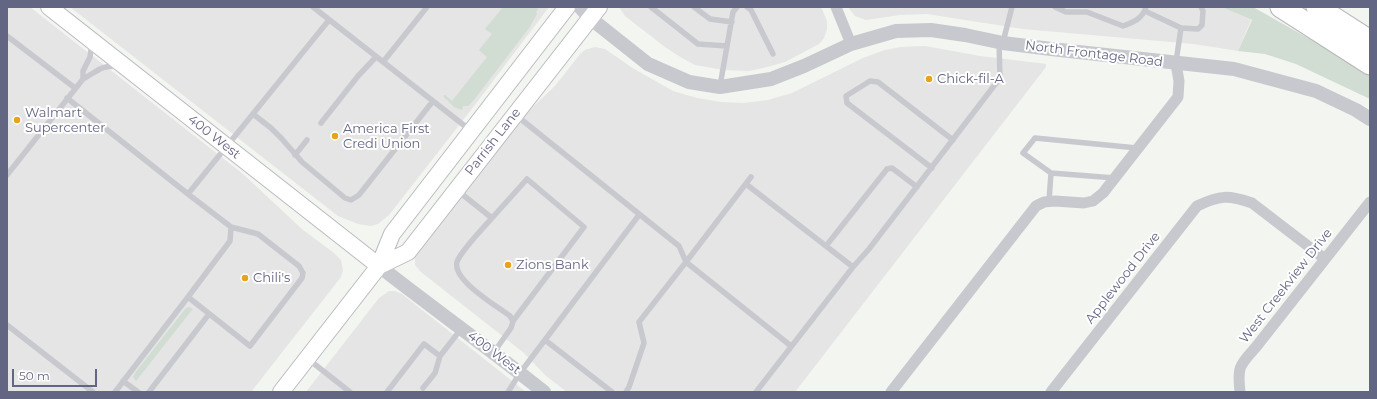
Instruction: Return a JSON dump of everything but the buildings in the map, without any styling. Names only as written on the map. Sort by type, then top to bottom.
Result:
[{"type":"highway","points":[[1281,7],[1370,64]]},
{"type":"highway","points":[[1317,7],[1370,41]]},
{"type":"main road","name":"400 West","points":[[49,7],[225,147],[380,266]]},
{"type":"main road","name":"Parrish Lane","points":[[281,392],[380,266],[392,234],[567,7]]},
{"type":"main road","name":"Parrish Lane","points":[[380,266],[408,252],[515,114],[590,11]]},
{"type":"street","points":[[836,7],[851,44]]},
{"type":"street","name":"North Frontage Road","points":[[590,11],[648,64],[688,82],[720,87],[771,79],[804,66],[851,44],[896,31],[931,30],[1001,42],[1234,70],[1316,91],[1356,110],[1370,119]]},
{"type":"street","points":[[891,392],[1036,206],[1049,201],[1084,203],[1093,201],[1103,193],[1178,97],[1179,81],[1176,64]]},
{"type":"street","name":"Applewood Drive","points":[[1051,392],[1197,206],[1211,199],[1226,196],[1239,198],[1252,203],[1325,259]]},
{"type":"street","name":"West Creekview Drive","points":[[1240,392],[1238,380],[1240,365],[1256,347],[1370,202]]},
{"type":"street","name":"400 West","points":[[380,266],[441,315],[494,352],[544,392]]},
{"type":"lane","points":[[313,7],[472,131]]},
{"type":"lane","points":[[383,62],[427,7]]},
{"type":"lane","points":[[651,7],[698,44],[727,46]]},
{"type":"lane","points":[[694,7],[710,19],[732,22]]},
{"type":"lane","points":[[720,87],[734,12],[737,7]]},
{"type":"lane","points":[[747,7],[773,54]]},
{"type":"lane","points":[[756,392],[852,267],[869,249],[932,168],[1000,78],[1001,42],[1012,7]]},
{"type":"lane","points":[[1055,7],[1066,12],[1088,12],[1123,26],[1136,21],[1145,9],[1181,28],[1198,29],[1202,25],[1204,11],[1201,7]]},
{"type":"lane","points":[[188,194],[329,20]]},
{"type":"lane","points":[[1176,64],[1181,28]]},
{"type":"lane","points":[[7,36],[75,88]]},
{"type":"lane","points":[[83,79],[83,71],[90,57],[92,41]]},
{"type":"lane","points":[[321,123],[358,76],[376,56]]},
{"type":"lane","points":[[7,175],[83,79],[99,69],[108,66],[123,65]]},
{"type":"lane","points":[[932,168],[848,103],[846,96],[870,81],[878,82],[953,140]]},
{"type":"lane","points":[[67,98],[231,228],[258,234],[302,270],[303,276],[300,281],[250,346],[188,297]]},
{"type":"lane","points":[[253,114],[276,133],[295,155],[310,169],[345,198],[351,200],[359,195],[433,101]]},
{"type":"lane","points":[[515,114],[678,246],[686,262],[791,346]]},
{"type":"lane","points":[[1115,178],[1051,173],[1023,153],[1035,138],[1138,148]]},
{"type":"lane","points":[[295,155],[307,140]]},
{"type":"lane","points":[[826,246],[887,169],[892,168],[917,187]]},
{"type":"lane","points":[[1049,201],[1051,173]]},
{"type":"lane","points":[[626,392],[644,342],[638,322],[751,177]]},
{"type":"lane","points":[[494,352],[511,328],[513,321],[584,227],[527,179],[463,251],[457,263],[458,271],[465,282],[510,316],[513,321]]},
{"type":"lane","points":[[746,184],[852,267]]},
{"type":"lane","points":[[456,190],[492,218]]},
{"type":"lane","points":[[508,392],[520,373],[639,215]]},
{"type":"lane","points":[[114,392],[230,241],[231,228]]},
{"type":"lane","points":[[149,392],[209,314]]},
{"type":"lane","points":[[7,325],[93,392]]},
{"type":"lane","points":[[423,388],[435,373],[440,356],[462,329]]},
{"type":"lane","points":[[545,340],[612,392]]},
{"type":"lane","points":[[387,392],[424,344],[440,356]]},
{"type":"lane","points":[[308,358],[350,392]]},
{"type":"lane","points":[[123,381],[138,392]]},
{"type":"shaded area","points":[[7,7],[30,7],[243,174],[303,230],[341,260],[343,270],[341,277],[251,392],[7,392]]},
{"type":"shaded area","points":[[70,7],[549,7],[389,215],[378,224],[371,226],[358,224],[338,216]]},
{"type":"shaded area","points":[[503,7],[537,7],[538,9],[536,12],[537,14],[529,28],[473,101],[468,106],[463,106],[462,110],[454,107],[443,96],[445,95],[452,101],[487,57],[479,50],[492,34],[485,29]]},
{"type":"shaded area","points":[[619,7],[821,7],[827,21],[827,29],[824,38],[819,44],[785,62],[749,71],[724,70],[695,65],[682,58],[665,47],[625,16]]},
{"type":"shaded area","points":[[848,7],[1223,7],[1251,20],[1238,51],[1194,44],[1023,29],[927,14],[900,15],[866,20],[855,16]]},
{"type":"shaded area","points":[[1222,7],[1253,7],[1370,73],[1370,99],[1296,64],[1265,54],[1238,51],[1252,20]]},
{"type":"shaded area","points":[[925,46],[980,56],[1046,64],[1046,67],[795,392],[567,392],[545,375],[524,353],[421,272],[415,265],[415,256],[518,121],[555,86],[585,50],[595,47],[605,49],[634,69],[673,91],[697,98],[721,102],[744,103],[768,100],[792,93],[863,58],[885,50],[901,47]]},
{"type":"shaded area","points":[[389,291],[395,291],[402,294],[526,392],[306,392],[379,298]]},
{"type":"shaded area","points":[[189,307],[193,309],[136,381],[133,377],[135,373],[186,308]]},
{"type":"place","name":"Chick-fil-A","points":[[929,79]]},
{"type":"place","name":"Walmart Supercenter","points":[[17,120]]},
{"type":"place","name":"America First Credi Union","points":[[335,136]]},
{"type":"place","name":"Zions Bank","points":[[508,265]]},
{"type":"place","name":"Chili's","points":[[245,278]]}]
